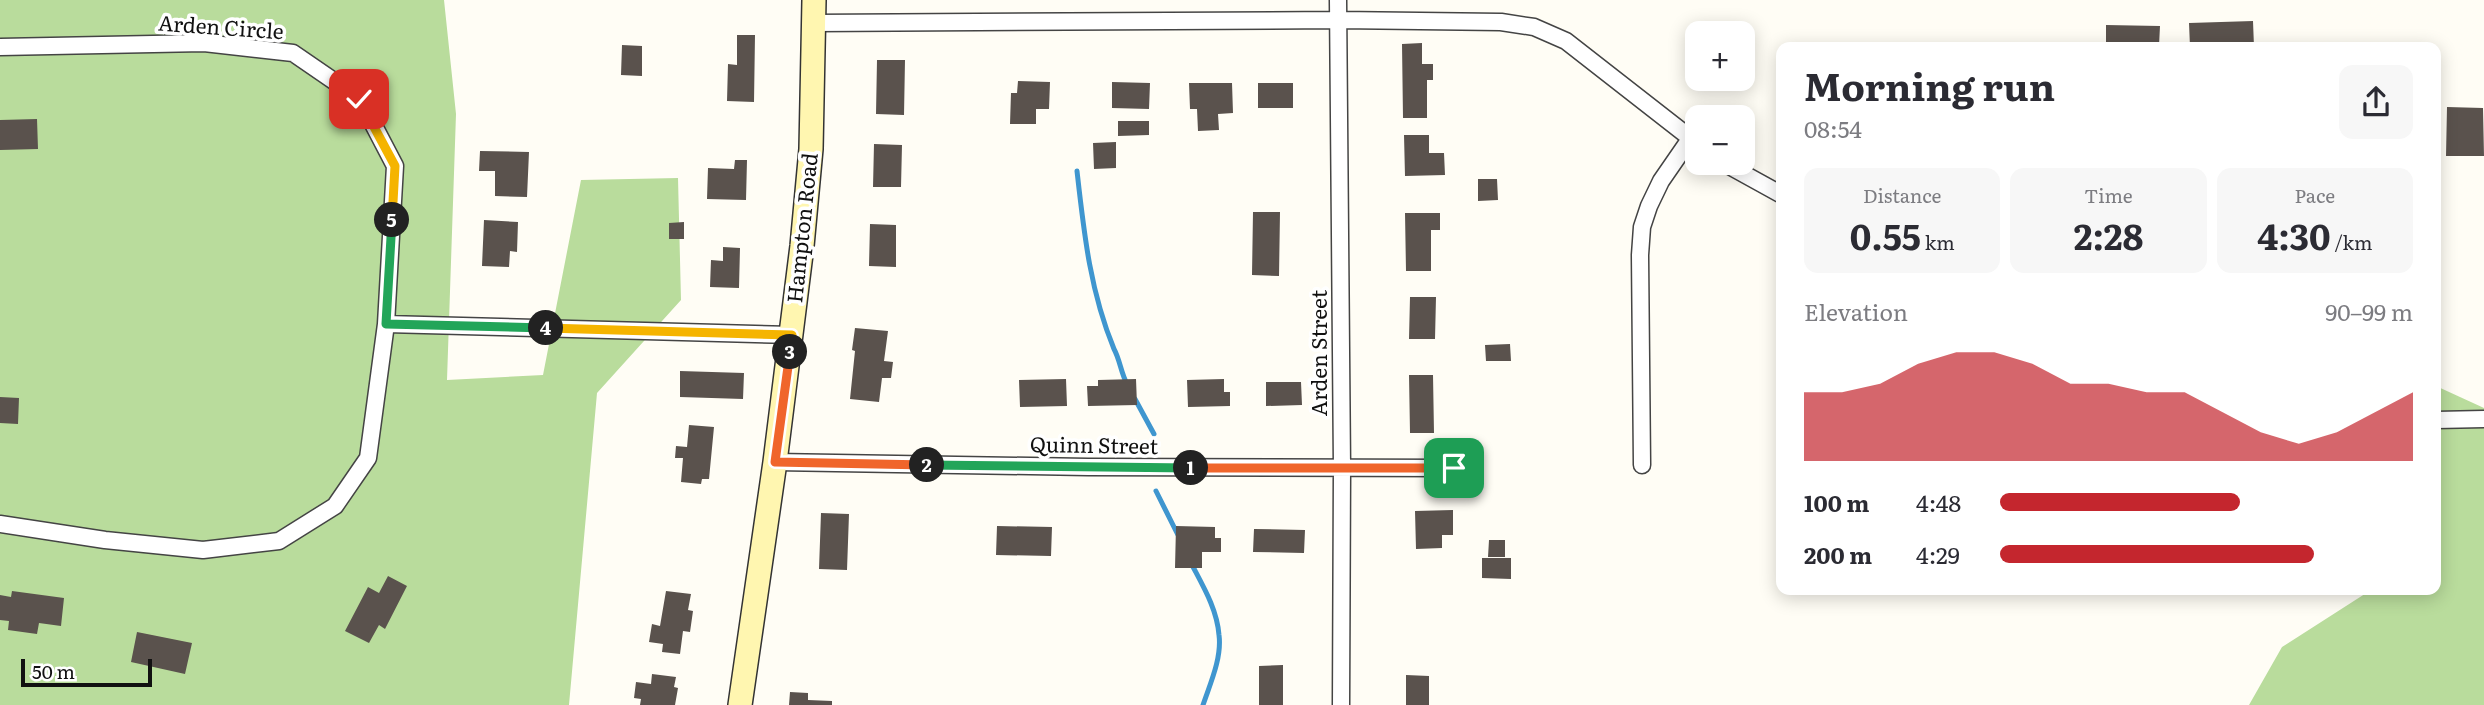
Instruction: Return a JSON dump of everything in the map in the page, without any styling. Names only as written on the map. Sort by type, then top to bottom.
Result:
[{"type":"main road","name":"Hampton Road","points":[[740,705],[792,335],[811,149],[814,12]]},
{"type":"street","name":"Arden Street","points":[[1338,0],[1341,705]]},
{"type":"street","points":[[814,12],[1502,22],[1534,27],[1566,41],[1685,134]]},
{"type":"street","name":"Arden Circle","points":[[0,47],[204,43],[293,53],[359,99],[395,166],[386,324],[368,458],[335,506],[279,541],[203,550],[105,540],[0,524]]},
{"type":"street","points":[[1642,465],[1642,227],[1661,181],[1685,152]]},
{"type":"street","points":[[1746,175],[1776,192]]},
{"type":"street","points":[[386,324],[792,335]]},
{"type":"street","points":[[2441,420],[2484,419]]},
{"type":"street","name":"Quinn Street","points":[[775,462],[1454,468]]},
{"type":"green space","points":[[0,0],[444,0],[456,114],[447,380],[543,375],[581,180],[678,178],[681,300],[597,393],[569,705],[0,705]]},
{"type":"green space","points":[[2441,388],[2484,408],[2484,705],[2249,705],[2282,647],[2363,595],[2441,595]]},
{"type":"building","points":[[2253,21],[2254,42],[2190,42],[2189,23]]},
{"type":"building","points":[[2106,25],[2160,26],[2159,42],[2106,42]]},
{"type":"building","points":[[737,35],[755,35],[754,102],[727,101],[728,64],[737,65]]},
{"type":"building","points":[[1422,43],[1422,64],[1433,64],[1433,80],[1427,80],[1427,118],[1403,118],[1402,44]]},
{"type":"building","points":[[622,45],[642,46],[642,76],[621,75]]},
{"type":"building","points":[[877,60],[905,60],[904,115],[876,114]]},
{"type":"building","points":[[1018,81],[1050,82],[1049,109],[1036,109],[1036,124],[1010,124],[1011,93],[1017,93]]},
{"type":"building","points":[[1112,82],[1150,83],[1149,109],[1112,108]]},
{"type":"building","points":[[1189,83],[1232,83],[1233,113],[1218,114],[1219,130],[1198,131],[1197,109],[1190,109]]},
{"type":"building","points":[[1258,83],[1293,83],[1293,108],[1258,108]]},
{"type":"building","points":[[2447,107],[2483,108],[2484,156],[2446,156]]},
{"type":"building","points":[[37,119],[38,149],[0,150],[0,120]]},
{"type":"building","points":[[1118,121],[1149,121],[1149,135],[1118,136]]},
{"type":"building","points":[[1404,135],[1429,135],[1429,153],[1444,153],[1445,175],[1405,176]]},
{"type":"building","points":[[1116,142],[1116,168],[1094,169],[1093,143]]},
{"type":"building","points":[[874,144],[902,145],[901,187],[873,187]]},
{"type":"building","points":[[480,151],[529,152],[527,197],[495,196],[495,171],[479,171]]},
{"type":"building","points":[[735,160],[747,160],[746,200],[707,199],[708,168],[734,169]]},
{"type":"building","points":[[1478,179],[1497,179],[1498,200],[1478,201]]},
{"type":"building","points":[[1253,212],[1280,212],[1279,276],[1252,275]]},
{"type":"building","points":[[1405,213],[1440,213],[1440,230],[1431,230],[1431,271],[1406,271]]},
{"type":"building","points":[[484,220],[518,222],[517,252],[510,251],[509,267],[482,266]]},
{"type":"building","points":[[684,222],[684,239],[669,239],[669,223]]},
{"type":"building","points":[[870,224],[896,225],[896,267],[869,266]]},
{"type":"building","points":[[723,247],[740,248],[739,288],[710,287],[711,260],[723,261]]},
{"type":"building","points":[[1410,297],[1436,297],[1435,339],[1409,339]]},
{"type":"building","points":[[855,328],[888,331],[884,361],[893,362],[891,378],[882,378],[879,402],[850,399]]},
{"type":"building","points":[[1510,344],[1511,361],[1486,361],[1485,345]]},
{"type":"building","points":[[680,371],[744,373],[743,399],[680,397]]},
{"type":"building","points":[[1409,375],[1433,375],[1434,433],[1410,433]]},
{"type":"building","points":[[1066,379],[1067,406],[1020,407],[1019,380]]},
{"type":"building","points":[[1136,379],[1137,405],[1088,406],[1087,386],[1098,386],[1098,380]]},
{"type":"building","points":[[1224,379],[1224,392],[1230,392],[1230,406],[1188,407],[1187,380]]},
{"type":"building","points":[[1266,382],[1301,382],[1302,405],[1266,406]]},
{"type":"building","points":[[0,397],[19,398],[18,424],[0,423]]},
{"type":"building","points":[[689,425],[714,427],[709,479],[702,479],[701,484],[681,482],[683,458],[675,458],[676,446],[687,447]]},
{"type":"building","points":[[1453,510],[1453,535],[1442,535],[1442,548],[1416,549],[1415,511]]},
{"type":"building","points":[[821,513],[849,514],[847,570],[819,569]]},
{"type":"building","points":[[997,526],[1052,527],[1051,556],[996,555]]},
{"type":"building","points":[[1176,526],[1215,527],[1215,538],[1221,538],[1221,552],[1202,552],[1202,568],[1175,568]]},
{"type":"building","points":[[1254,529],[1305,530],[1304,553],[1253,552]]},
{"type":"building","points":[[1489,540],[1505,540],[1505,557],[1488,557]]},
{"type":"building","points":[[1482,558],[1511,558],[1511,579],[1482,578]]},
{"type":"building","points":[[388,576],[407,586],[385,629],[379,625],[369,643],[345,631],[368,587],[379,593]]},
{"type":"building","points":[[12,591],[64,598],[61,626],[39,623],[37,634],[8,630],[9,621],[0,620],[0,595],[11,597]]},
{"type":"building","points":[[666,591],[691,594],[688,610],[693,611],[690,632],[683,631],[680,654],[662,652],[663,644],[649,642],[652,624],[660,626]]},
{"type":"building","points":[[137,632],[192,643],[185,674],[131,662]]},
{"type":"building","points":[[1283,665],[1283,705],[1259,705],[1259,666]]},
{"type":"building","points":[[652,674],[676,677],[674,687],[678,688],[675,705],[640,705],[641,699],[634,698],[636,682],[651,684]]},
{"type":"building","points":[[1406,675],[1429,676],[1429,705],[1406,705]]},
{"type":"building","points":[[790,692],[808,693],[808,700],[832,701],[832,705],[789,705]]},
{"type":"waterway","points":[[1077,171],[1085,239],[1094,284],[1127,384]]},
{"type":"waterway","points":[[1135,399],[1154,434]]},
{"type":"waterway","points":[[1156,491],[1178,535]]},
{"type":"waterway","points":[[1191,563],[1205,589],[1219,635],[1217,662],[1203,705]]},
{"type":"route","points":[[359,99],[395,166],[386,324],[792,335],[775,462],[1088,467],[1454,468]]}]
